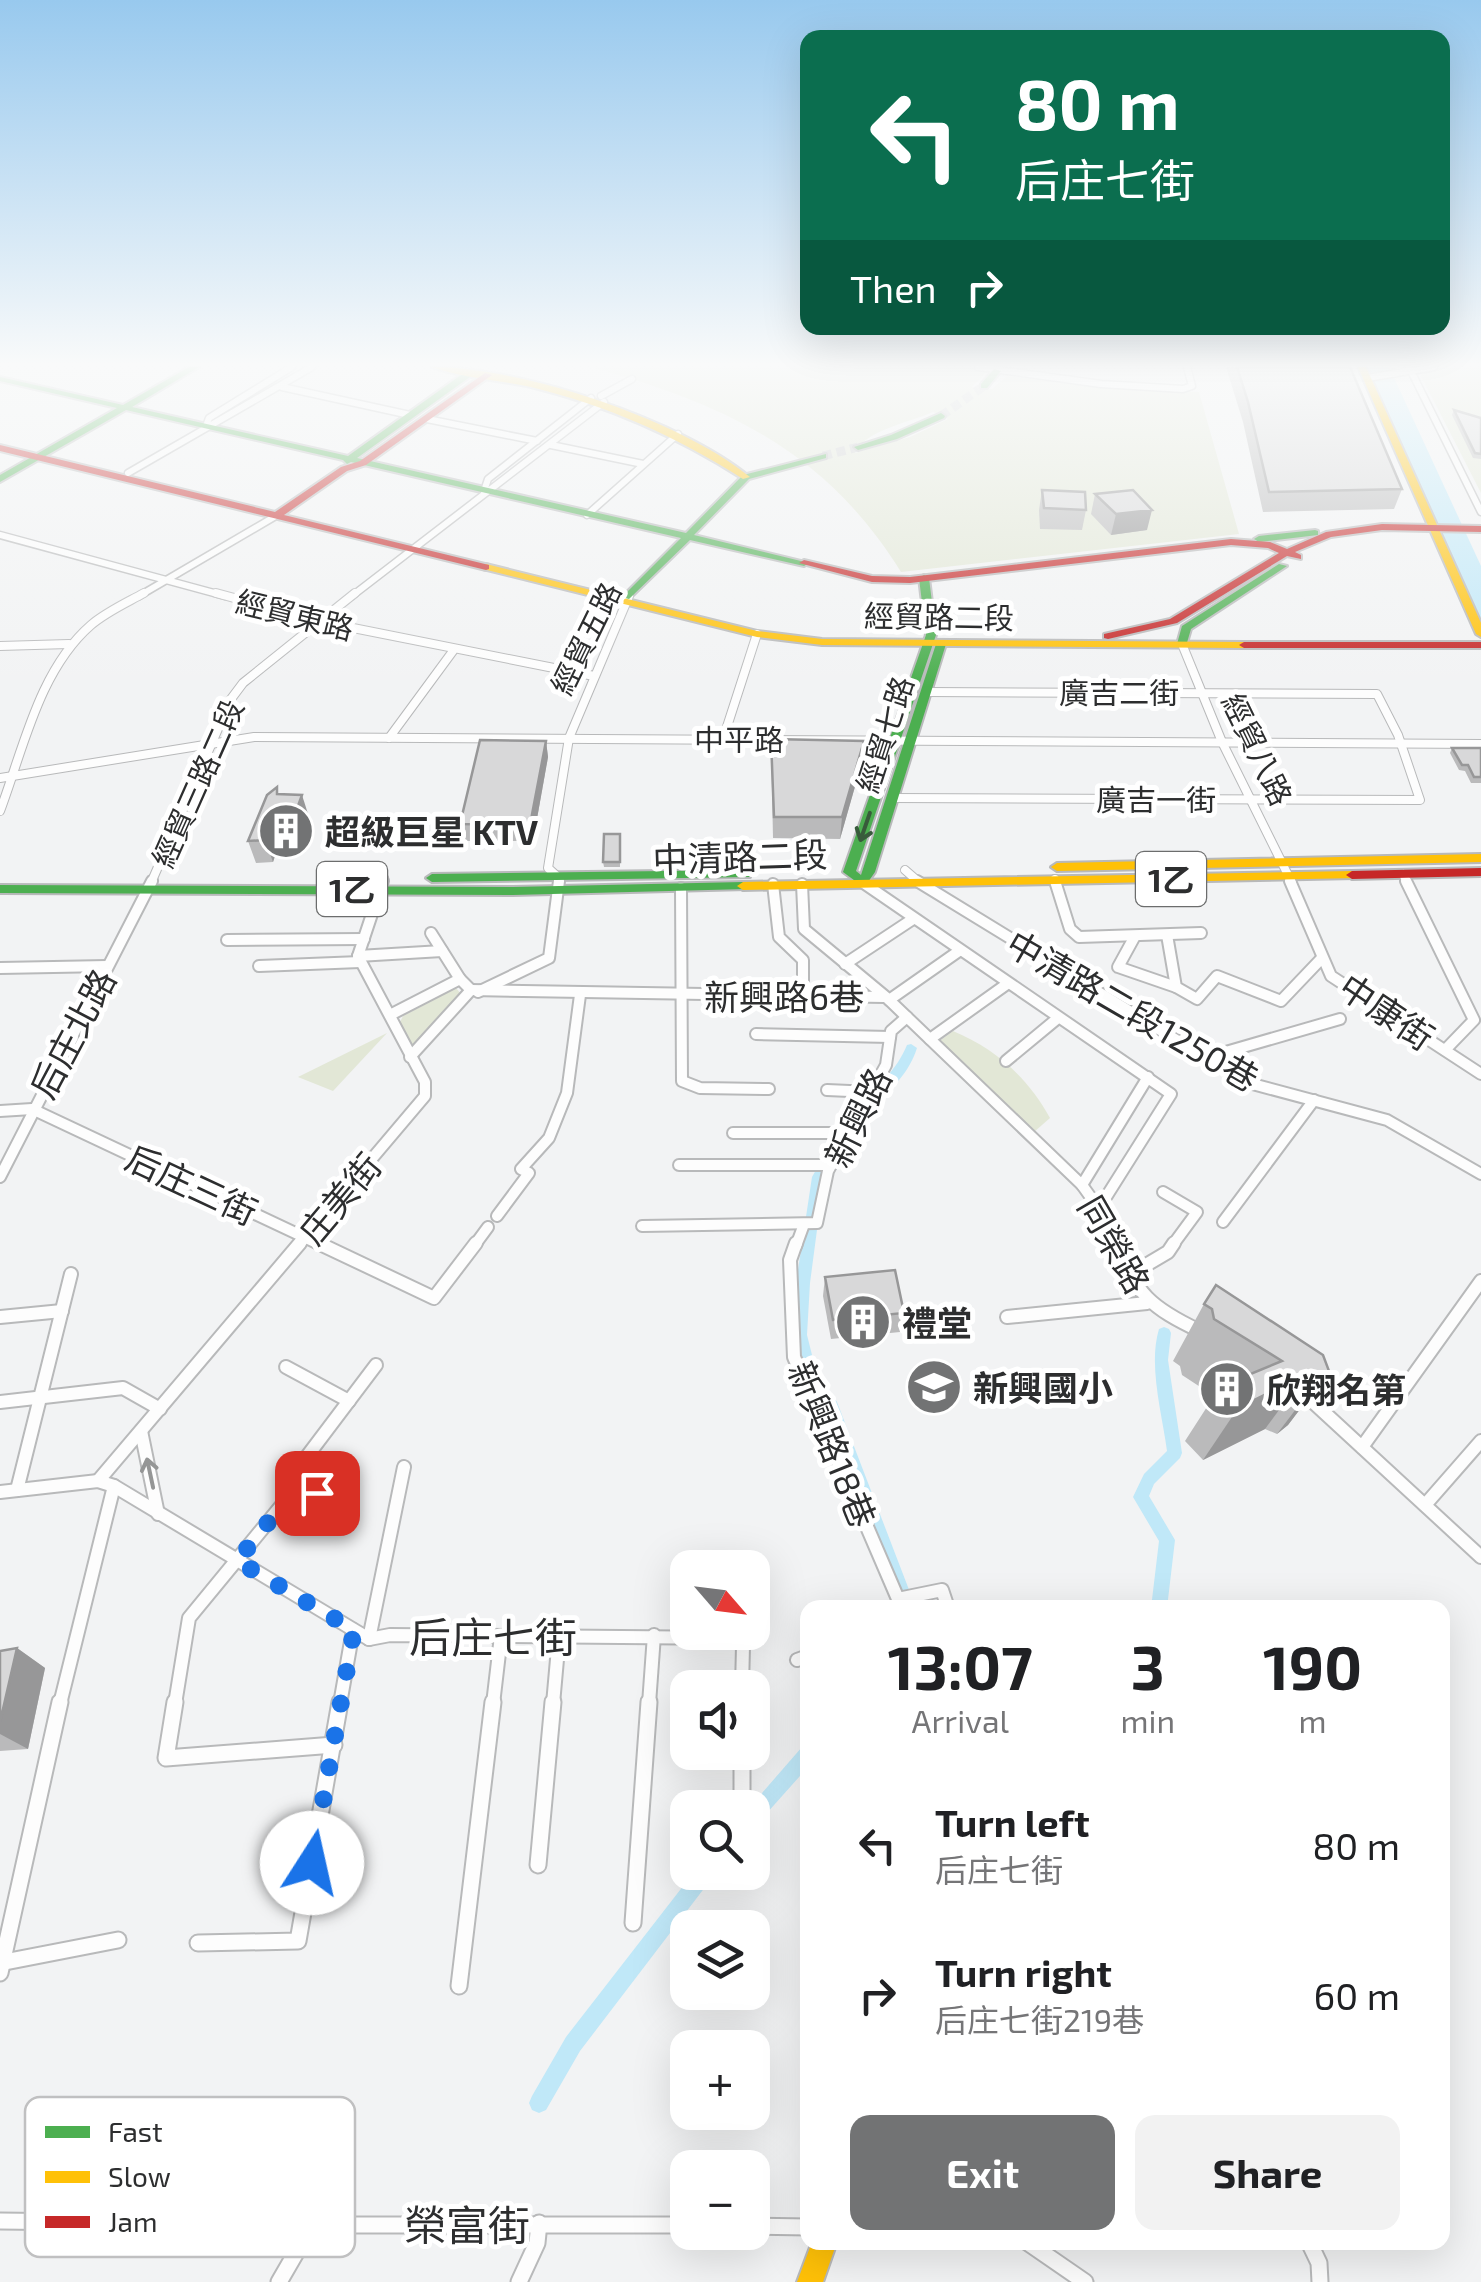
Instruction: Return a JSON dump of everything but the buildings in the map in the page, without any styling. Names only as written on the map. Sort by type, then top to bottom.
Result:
[{"type":"street","points":[[116,473],[278,514]]},
{"type":"street","points":[[0,811],[57,664],[69,644],[92,622],[278,514],[338,473]]},
{"type":"street","points":[[398,473],[890,581],[1354,530],[1481,533]]},
{"type":"street","name":"經貿三路二段","points":[[484,491],[488,479],[495,473]]},
{"type":"street","name":"經貿三路二段","points":[[150,884],[230,699],[244,683],[484,491],[515,473]]},
{"type":"street","points":[[587,514],[632,473]]},
{"type":"street","points":[[742,473],[756,473]]},
{"type":"street","points":[[1409,473],[1481,636]]},
{"type":"street","points":[[1461,473],[1481,512]]},
{"type":"street","points":[[128,474],[278,514]]},
{"type":"street","name":"經貿五路","points":[[558,884],[548,868],[569,738],[627,600],[746,476]]},
{"type":"street","name":"經貿路二段","points":[[278,514],[757,634],[822,642],[1179,634],[1481,645]]},
{"type":"street","points":[[1179,634],[1292,554],[1329,534],[1354,530]]},
{"type":"street","points":[[1231,542],[1263,544],[1292,554],[1359,536],[1435,532]]},
{"type":"street","name":"經貿東路","points":[[0,535],[318,622],[594,676]]},
{"type":"street","name":"經貿七路","points":[[860,875],[892,798],[903,740],[926,692],[934,641],[924,578]]},
{"type":"street","name":"經貿路二段","points":[[627,600],[760,626],[934,641],[1179,634],[1481,636]]},
{"type":"street","points":[[723,739],[757,634]]},
{"type":"street","name":"經貿八路","points":[[1179,634],[1222,742],[1286,870]]},
{"type":"street","name":"經貿七路","points":[[860,875],[934,641]]},
{"type":"street","points":[[0,646],[69,644]]},
{"type":"street","points":[[388,738],[453,651]]},
{"type":"street","name":"廣吉二街","points":[[926,692],[1378,694],[1400,743]]},
{"type":"street","name":"中平路","points":[[0,778],[254,736],[1481,744]]},
{"type":"street","name":"廣吉一街","points":[[892,798],[1420,800],[1400,743]]},
{"type":"street","name":"中清路二段","points":[[0,889],[150,884],[558,884],[860,875],[1055,879],[1481,858]]},
{"type":"street","name":"中清路二段","points":[[910,876],[1286,870],[1481,872]]},
{"type":"street","name":"中康街","points":[[1286,870],[1331,976],[1481,1074]]},
{"type":"street","points":[[1403,874],[1477,1020],[1445,1050]]},
{"type":"street","points":[[860,875],[912,919],[1170,1094],[1101,1205]]},
{"type":"street","name":"中清路二段","points":[[558,884],[681,888],[802,884],[860,875]]},
{"type":"street","name":"中清路二段1250巷","points":[[910,876],[1245,1082],[1388,1120],[1481,1174]]},
{"type":"street","name":"中清路二段","points":[[0,878],[150,884]]},
{"type":"street","points":[[1055,879],[1070,930],[1079,937],[1201,933]]},
{"type":"street","name":"后庄北路","points":[[0,1177],[150,884]]},
{"type":"street","points":[[359,959],[382,884]]},
{"type":"street","points":[[410,1058],[474,991],[549,958],[558,884]]},
{"type":"street","points":[[773,884],[779,937],[803,960],[803,996]]},
{"type":"street","name":"同榮路","points":[[802,884],[804,929],[888,999],[1101,1205],[1130,1274],[1148,1303],[1214,1339]]},
{"type":"street","points":[[681,888],[682,1081],[700,1088],[768,1089]]},
{"type":"street","points":[[845,964],[912,919]]},
{"type":"street","points":[[431,933],[460,979],[474,991]]},
{"type":"street","points":[[1167,935],[1176,987]]},
{"type":"street","points":[[1135,936],[1118,967],[1176,987],[1197,1000],[1217,976],[1280,1001],[1322,958]]},
{"type":"street","points":[[227,940],[364,938]]},
{"type":"street","points":[[259,966],[442,950]]},
{"type":"street","points":[[888,999],[960,951]]},
{"type":"street","name":"庄美街","points":[[98,1481],[425,1096],[424,1082],[359,959]]},
{"type":"street","points":[[0,968],[106,966]]},
{"type":"street","points":[[390,1015],[460,979]]},
{"type":"street","points":[[930,1039],[1008,984]]},
{"type":"street","name":"新興路6巷","points":[[474,991],[888,999]]},
{"type":"street","points":[[497,1216],[529,1174],[521,1169],[549,1138],[567,1092],[580,995]]},
{"type":"street","name":"新興路","points":[[811,1223],[831,1164],[886,1066],[890,1031],[907,1017]]},
{"type":"street","points":[[1006,1061],[1058,1018]]},
{"type":"street","points":[[1206,1058],[1340,1018]]},
{"type":"street","points":[[756,1034],[890,1037]]},
{"type":"street","points":[[1082,1185],[1148,1076]]},
{"type":"street","points":[[827,1090],[872,1092]]},
{"type":"street","points":[[1223,1222],[1314,1100]]},
{"type":"street","points":[[0,1111],[32,1108]]},
{"type":"street","name":"后庄三街","points":[[32,1108],[434,1298],[488,1227]]},
{"type":"street","points":[[733,1134],[849,1133]]},
{"type":"street","points":[[679,1164],[831,1164]]},
{"type":"street","points":[[1130,1274],[1168,1252],[1197,1212],[1163,1192]]},
{"type":"street","points":[[642,1226],[811,1223]]},
{"type":"street","name":"新興路18巷","points":[[811,1223],[790,1260],[794,1358],[899,1600]]},
{"type":"street","points":[[17,1490],[71,1274]]},
{"type":"street","points":[[1362,1447],[1481,1281]]},
{"type":"street","points":[[1006,1317],[1148,1303]]},
{"type":"street","points":[[0,1317],[62,1311]]},
{"type":"street","points":[[302,1463],[376,1365]]},
{"type":"street","points":[[286,1367],[349,1401]]},
{"type":"street","points":[[1293,1383],[1481,1557]]},
{"type":"street","points":[[0,1402],[124,1388],[160,1409]]},
{"type":"street","points":[[140,1431],[158,1514]]},
{"type":"street","points":[[1425,1505],[1481,1440]]},
{"type":"street","points":[[368,1640],[404,1468]]},
{"type":"street","name":"后庄七街","points":[[0,1492],[98,1481],[114,1486],[368,1640],[390,1635],[654,1635],[742,1641],[742,1670]]},
{"type":"street","points":[[114,1486],[75,1634],[1,1966],[118,1940]]},
{"type":"street","points":[[334,1745],[166,1758],[188,1618],[291,1494],[344,1492]]},
{"type":"street","name":"新興路18巷","points":[[910,1600],[942,1590],[945,1600]]},
{"type":"street","points":[[198,1943],[298,1941],[354,1630]]},
{"type":"street","points":[[633,1923],[654,1635]]},
{"type":"street","points":[[459,1986],[501,1636]]},
{"type":"street","points":[[538,1865],[559,1637]]},
{"type":"street","name":"榮富街","points":[[0,2221],[25,2221]]},
{"type":"street","points":[[518,2282],[537,2243],[539,2223]]},
{"type":"street","name":"榮富街","points":[[355,2225],[670,2226]]},
{"type":"street","points":[[770,2226],[800,2227]]},
{"type":"street","points":[[810,2282],[822,2250]]},
{"type":"street","points":[[1036,2250],[1064,2275],[1085,2282]]},
{"type":"street","points":[[1313,2250],[1319,2263],[1320,2282]]},
{"type":"street","points":[[280,2282],[294,2257]]},
{"type":"green space","points":[[816,473],[1222,473],[1239,534],[901,572],[872,530]]},
{"type":"green space","points":[[1471,473],[1481,473],[1481,493]]},
{"type":"green space","points":[[456,988],[461,994],[415,1054],[398,1026],[403,1016]]},
{"type":"green space","points":[[953,1031],[1009,1066],[1032,1090],[1050,1118],[1034,1132],[938,1042]]},
{"type":"green space","points":[[387,1033],[333,1091],[298,1077]]},
{"type":"water","points":[[1415,473],[1438,473],[1481,566],[1481,619]]},
{"type":"waterway","points":[[860,1105],[898,1074],[911,1048]]},
{"type":"waterway","points":[[847,1126],[818,1177],[800,1335],[810,1373],[830,1402],[905,1600]]},
{"type":"waterway","points":[[1160,1600],[1167,1540],[1141,1497],[1149,1479],[1175,1453],[1161,1360],[1164,1333]]},
{"type":"waterway","points":[[770,1796],[800,1762]]},
{"type":"waterway","points":[[539,2103],[573,2044],[692,1890]]},
{"type":"traffic: fast","points":[[0,479],[10,473]]},
{"type":"traffic: fast","points":[[413,473],[804,563]]},
{"type":"traffic: fast","points":[[629,596],[746,477],[759,473]]},
{"type":"traffic: fast","points":[[1259,539],[1315,533]]},
{"type":"traffic: fast","points":[[1182,644],[1186,628],[1282,566]]},
{"type":"traffic: fast","points":[[924,578],[931,635],[849,872],[862,882],[869,872],[941,644]]},
{"type":"traffic: fast","points":[[432,878],[746,874]]},
{"type":"traffic: fast","points":[[0,889],[513,891],[743,886]]},
{"type":"traffic: slow","points":[[741,473],[746,477]]},
{"type":"traffic: slow","points":[[1409,473],[1481,634]]},
{"type":"traffic: slow","points":[[486,567],[757,634],[822,642],[1244,645]]},
{"type":"traffic: slow","points":[[1057,867],[1481,858]]},
{"type":"traffic: slow","points":[[743,886],[1352,875]]},
{"type":"traffic: slow","points":[[810,2282],[822,2250]]},
{"type":"traffic: jam","points":[[104,473],[486,567]]},
{"type":"traffic: jam","points":[[274,517],[337,473]]},
{"type":"traffic: jam","points":[[1108,636],[1173,621],[1287,552],[1329,534],[1382,527],[1481,529]]},
{"type":"traffic: jam","points":[[804,563],[872,579],[910,580],[1231,542],[1270,545],[1298,557]]},
{"type":"traffic: jam","points":[[1244,645],[1481,645]]},
{"type":"traffic: jam","points":[[1352,875],[1481,872]]},
{"type":"place","name":"超級巨星 KTV","points":[[286,831]]},
{"type":"place","name":"禮堂","points":[[863,1322]]},
{"type":"place","name":"新興國小","points":[[934,1387]]},
{"type":"place","name":"欣翔名第","points":[[1227,1389]]},
{"type":"route","points":[[312,1863],[354,1630],[237,1561],[291,1494],[317,1493]]}]
